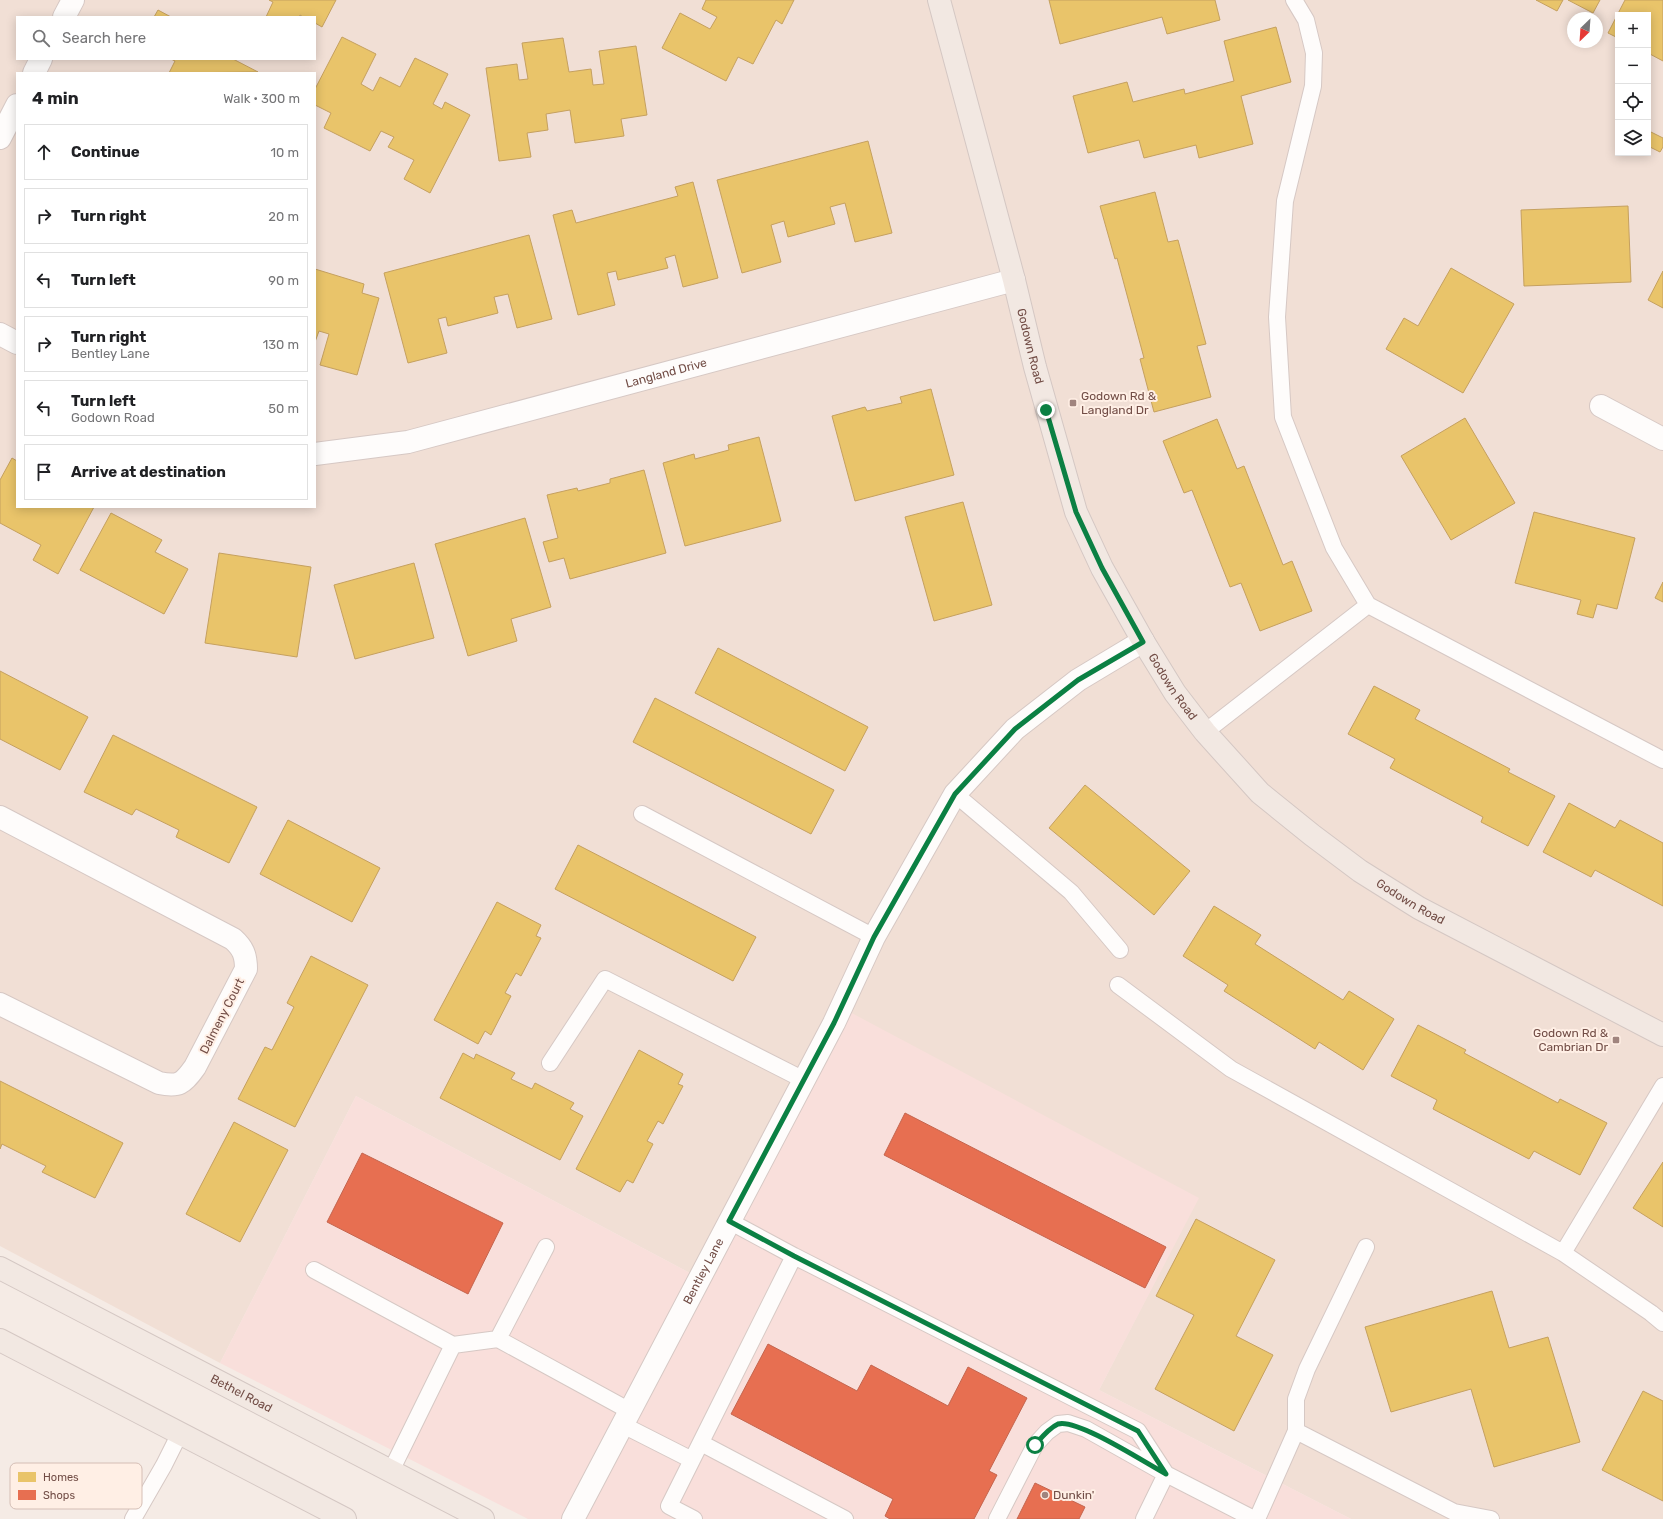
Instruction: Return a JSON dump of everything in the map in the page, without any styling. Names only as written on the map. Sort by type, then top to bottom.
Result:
[{"type":"main road","name":"Godown Road","points":[[939,0],[1014,280],[1037,374],[1076,512],[1102,568],[1143,642],[1174,693],[1205,732],[1260,793],[1360,871],[1418,908],[1663,1035]]},
{"type":"main road","name":"Bethel Road","points":[[0,1268],[483,1519]]},
{"type":"main road","points":[[0,1340],[180,1433],[332,1516]]},
{"type":"street","points":[[65,16],[73,0]]},
{"type":"street","points":[[35,72],[41,60]]},
{"type":"street","points":[[0,138],[16,108]]},
{"type":"street","name":"Langland Drive","points":[[316,454],[408,442],[1014,280]]},
{"type":"street","points":[[0,334],[16,342]]},
{"type":"street","points":[[1601,406],[1663,438]]},
{"type":"street","name":"Bentley Lane","points":[[573,1519],[834,1023],[874,937],[955,794],[1015,729],[1078,680],[1143,642]]},
{"type":"street","name":"Dalmeny Court","points":[[0,817],[234,939],[242,947],[246,957],[246,969],[195,1067],[187,1080],[173,1085],[159,1083],[0,1004]]},
{"type":"lane","points":[[1294,0],[1306,20],[1314,54],[1312,86],[1285,201],[1277,317],[1283,417],[1334,548],[1368,605],[1663,760]]},
{"type":"lane","points":[[1205,732],[1368,605]]},
{"type":"lane","points":[[955,794],[1071,892],[1120,950]]},
{"type":"lane","points":[[642,814],[874,937]]},
{"type":"lane","points":[[550,1062],[606,978],[804,1080]]},
{"type":"lane","points":[[1118,985],[1231,1069],[1563,1253],[1651,1313],[1663,1323]]},
{"type":"lane","points":[[1563,1253],[1663,1086]]},
{"type":"lane","points":[[729,1221],[794,1256],[1138,1431],[1166,1474]]},
{"type":"lane","points":[[498,1339],[546,1247]]},
{"type":"lane","points":[[1257,1519],[1296,1431],[1296,1399],[1307,1369],[1366,1247]]},
{"type":"lane","points":[[694,1519],[669,1506],[794,1256]]},
{"type":"lane","points":[[314,1270],[453,1345],[498,1339],[692,1460]]},
{"type":"lane","points":[[391,1471],[453,1345]]},
{"type":"lane","points":[[997,1519],[1035,1445],[1047,1432],[1058,1424],[1068,1423],[1086,1429],[1166,1474],[1254,1519]]},
{"type":"lane","points":[[1296,1431],[1454,1512],[1491,1519]]},
{"type":"lane","points":[[142,1503],[180,1433]]},
{"type":"lane","points":[[700,1443],[845,1519]]},
{"type":"lane","points":[[1144,1519],[1166,1474]]},
{"type":"lane","points":[[133,1519],[139,1509]]},
{"type":"shaded area","points":[[0,0],[1663,0],[1663,1519],[1351,1519],[1099,1390],[1198,1198],[705,1281],[356,1096],[220,1363],[0,1246]]},
{"type":"shaded area","points":[[846,1010],[1199,1198],[1099,1390],[1351,1519],[528,1519],[220,1363],[356,1096],[705,1281]]},
{"type":"building: Homes","points":[[269,0],[336,0],[322,27],[316,24],[316,16],[266,16],[273,2]]},
{"type":"building: Homes","points":[[706,0],[794,0],[782,24],[776,20],[753,64],[738,57],[726,81],[662,48],[680,13],[710,29],[717,17],[702,9]]},
{"type":"building: Homes","points":[[1049,0],[1215,0],[1220,20],[1167,34],[1162,17],[1060,44]]},
{"type":"building: Homes","points":[[1536,0],[1563,0],[1557,11]]},
{"type":"building: Homes","points":[[1568,0],[1600,0],[1594,12]]},
{"type":"building: Homes","points":[[1625,0],[1663,0],[1663,61],[1651,55],[1651,12],[1619,12]]},
{"type":"building: Homes","points":[[158,10],[169,16],[155,16]]},
{"type":"building: Homes","points":[[1615,19],[1615,36],[1608,33]]},
{"type":"building: Homes","points":[[1276,27],[1291,82],[1241,96],[1253,144],[1199,158],[1196,145],[1144,158],[1139,140],[1088,153],[1073,96],[1127,82],[1133,102],[1184,89],[1185,94],[1234,81],[1224,41]]},
{"type":"building: Homes","points":[[342,37],[376,54],[361,84],[373,91],[380,77],[400,87],[415,58],[448,74],[433,104],[442,109],[445,102],[470,115],[430,193],[404,179],[414,160],[388,147],[394,137],[381,131],[370,151],[324,128],[331,113],[316,106],[316,87]]},
{"type":"building: Homes","points":[[563,38],[569,72],[591,69],[593,85],[604,84],[599,51],[636,46],[647,115],[621,119],[624,136],[575,143],[570,110],[546,114],[548,130],[527,133],[531,157],[499,161],[486,68],[517,64],[519,80],[528,79],[522,43]]},
{"type":"building: Homes","points":[[173,60],[235,60],[258,72],[170,72],[175,61]]},
{"type":"building: Homes","points":[[1651,132],[1663,138],[1663,147],[1660,152],[1651,148]]},
{"type":"building: Homes","points":[[868,141],[892,233],[855,242],[845,203],[830,207],[835,224],[788,237],[784,221],[771,225],[781,262],[742,273],[717,180]]},
{"type":"building: Homes","points":[[693,182],[718,278],[683,287],[675,255],[665,258],[668,268],[618,280],[616,271],[607,273],[615,305],[578,315],[553,215],[572,210],[576,223],[678,196],[675,187]]},
{"type":"building: Homes","points":[[1155,192],[1168,242],[1178,240],[1206,344],[1197,346],[1211,397],[1154,412],[1140,359],[1144,358],[1117,258],[1115,259],[1100,206]]},
{"type":"building: Homes","points":[[1628,206],[1631,282],[1524,286],[1521,210]]},
{"type":"building: Homes","points":[[529,235],[552,319],[517,328],[508,294],[494,297],[498,313],[448,326],[446,317],[438,319],[447,353],[408,363],[384,273]]},
{"type":"building: Homes","points":[[1451,268],[1514,304],[1463,393],[1386,349],[1404,318],[1418,326]]},
{"type":"building: Homes","points":[[316,269],[364,284],[362,293],[379,298],[357,375],[320,365],[329,334],[319,331],[316,339]]},
{"type":"building: Homes","points":[[1663,271],[1663,308],[1648,300]]},
{"type":"building: Homes","points":[[931,389],[954,475],[855,501],[832,416],[865,407],[867,411],[902,403],[900,397]]},
{"type":"building: Homes","points":[[1465,418],[1515,503],[1451,540],[1401,456]]},
{"type":"building: Homes","points":[[1217,419],[1237,469],[1244,466],[1283,565],[1292,561],[1312,611],[1260,631],[1241,583],[1230,587],[1192,490],[1184,493],[1163,441]]},
{"type":"building: Homes","points":[[759,437],[781,521],[685,546],[663,463],[694,454],[695,459],[729,450],[728,445]]},
{"type":"building: Homes","points":[[12,458],[16,460],[16,508],[93,508],[58,574],[33,560],[41,545],[0,523],[0,480]]},
{"type":"building: Homes","points":[[644,470],[666,553],[570,579],[564,558],[549,562],[543,542],[558,538],[547,495],[577,488],[578,491],[610,483],[610,479]]},
{"type":"building: Homes","points":[[963,502],[992,605],[934,621],[905,517]]},
{"type":"building: Homes","points":[[1534,512],[1635,538],[1617,609],[1597,604],[1593,618],[1577,614],[1581,600],[1515,583]]},
{"type":"building: Homes","points":[[111,513],[162,540],[155,552],[188,569],[164,614],[80,570]]},
{"type":"building: Homes","points":[[525,518],[551,607],[511,619],[517,641],[468,656],[435,544]]},
{"type":"building: Homes","points":[[219,553],[311,567],[297,657],[205,643]]},
{"type":"building: Homes","points":[[414,563],[434,638],[355,659],[334,585]]},
{"type":"building: Homes","points":[[1663,582],[1663,602],[1655,598]]},
{"type":"building: Homes","points":[[718,648],[868,727],[845,771],[695,693]]},
{"type":"building: Homes","points":[[0,671],[88,717],[60,770],[0,739]]},
{"type":"building: Homes","points":[[1374,686],[1420,710],[1415,719],[1510,769],[1508,772],[1555,796],[1528,846],[1481,822],[1483,817],[1390,768],[1395,759],[1348,734]]},
{"type":"building: Homes","points":[[655,698],[834,790],[811,834],[633,742]]},
{"type":"building: Homes","points":[[113,735],[257,807],[229,863],[176,837],[179,830],[136,809],[132,815],[84,792]]},
{"type":"building: Homes","points":[[1085,785],[1190,871],[1154,915],[1049,828]]},
{"type":"building: Homes","points":[[1569,803],[1615,828],[1620,820],[1663,843],[1663,906],[1595,870],[1591,877],[1543,852]]},
{"type":"building: Homes","points":[[288,820],[380,868],[352,922],[260,874]]},
{"type":"building: Homes","points":[[578,845],[756,937],[733,981],[555,889]]},
{"type":"building: Homes","points":[[497,902],[541,925],[536,936],[541,938],[521,976],[516,973],[505,993],[511,996],[491,1035],[485,1031],[478,1044],[434,1020]]},
{"type":"building: Homes","points":[[1214,906],[1261,935],[1255,944],[1343,1000],[1349,991],[1394,1019],[1363,1070],[1319,1042],[1315,1049],[1224,991],[1228,985],[1183,956]]},
{"type":"building: Homes","points":[[311,956],[368,985],[295,1127],[238,1099],[265,1047],[272,1050],[294,1007],[287,1003]]},
{"type":"building: Homes","points":[[1418,1025],[1466,1050],[1464,1053],[1558,1103],[1560,1099],[1607,1123],[1580,1175],[1534,1151],[1529,1159],[1433,1109],[1437,1100],[1391,1076]]},
{"type":"building: Homes","points":[[639,1050],[683,1074],[678,1084],[683,1086],[663,1124],[658,1121],[647,1141],[653,1144],[633,1183],[627,1180],[620,1192],[576,1169]]},
{"type":"building: Homes","points":[[463,1053],[474,1059],[476,1054],[515,1073],[511,1079],[532,1089],[535,1083],[574,1103],[570,1109],[583,1116],[560,1160],[440,1098]]},
{"type":"building: Homes","points":[[0,1081],[123,1143],[95,1198],[42,1172],[46,1166],[2,1144],[0,1149]]},
{"type":"building: Homes","points":[[234,1122],[288,1150],[240,1242],[186,1214]]},
{"type":"building: Homes","points":[[1663,1162],[1663,1227],[1633,1208]]},
{"type":"building: Homes","points":[[1196,1219],[1275,1260],[1236,1336],[1273,1355],[1234,1431],[1155,1389],[1194,1315],[1156,1296]]},
{"type":"building: Homes","points":[[1492,1291],[1509,1348],[1548,1337],[1580,1442],[1494,1467],[1471,1389],[1391,1412],[1365,1327]]},
{"type":"building: Homes","points":[[1643,1391],[1663,1401],[1663,1501],[1602,1470]]},
{"type":"building: Shops","points":[[905,1113],[1166,1247],[1145,1288],[884,1155]]},
{"type":"building: Shops","points":[[362,1153],[503,1223],[468,1294],[327,1222]]},
{"type":"building: Shops","points":[[768,1344],[857,1391],[871,1365],[948,1406],[968,1367],[1027,1398],[989,1471],[997,1475],[974,1519],[890,1519],[885,1516],[893,1499],[731,1414]]},
{"type":"building: Shops","name":"Dunkin'","points":[[1035,1483],[1085,1507],[1079,1519],[1017,1519]]},
{"type":"place","name":"Godown Rd & Langland Dr","points":[[1073,403]]},
{"type":"place","name":"Godown Rd & Cambrian Dr","points":[[1616,1040]]},
{"type":"place","name":"Dunkin'","points":[[1045,1495]]},
{"type":"route","points":[[1035,1445],[1047,1432],[1058,1424],[1068,1423],[1086,1429],[1166,1474],[1138,1431],[794,1256],[729,1221],[834,1023],[874,937],[955,794],[1015,729],[1078,680],[1143,642],[1102,568],[1076,512],[1046,410]]}]
